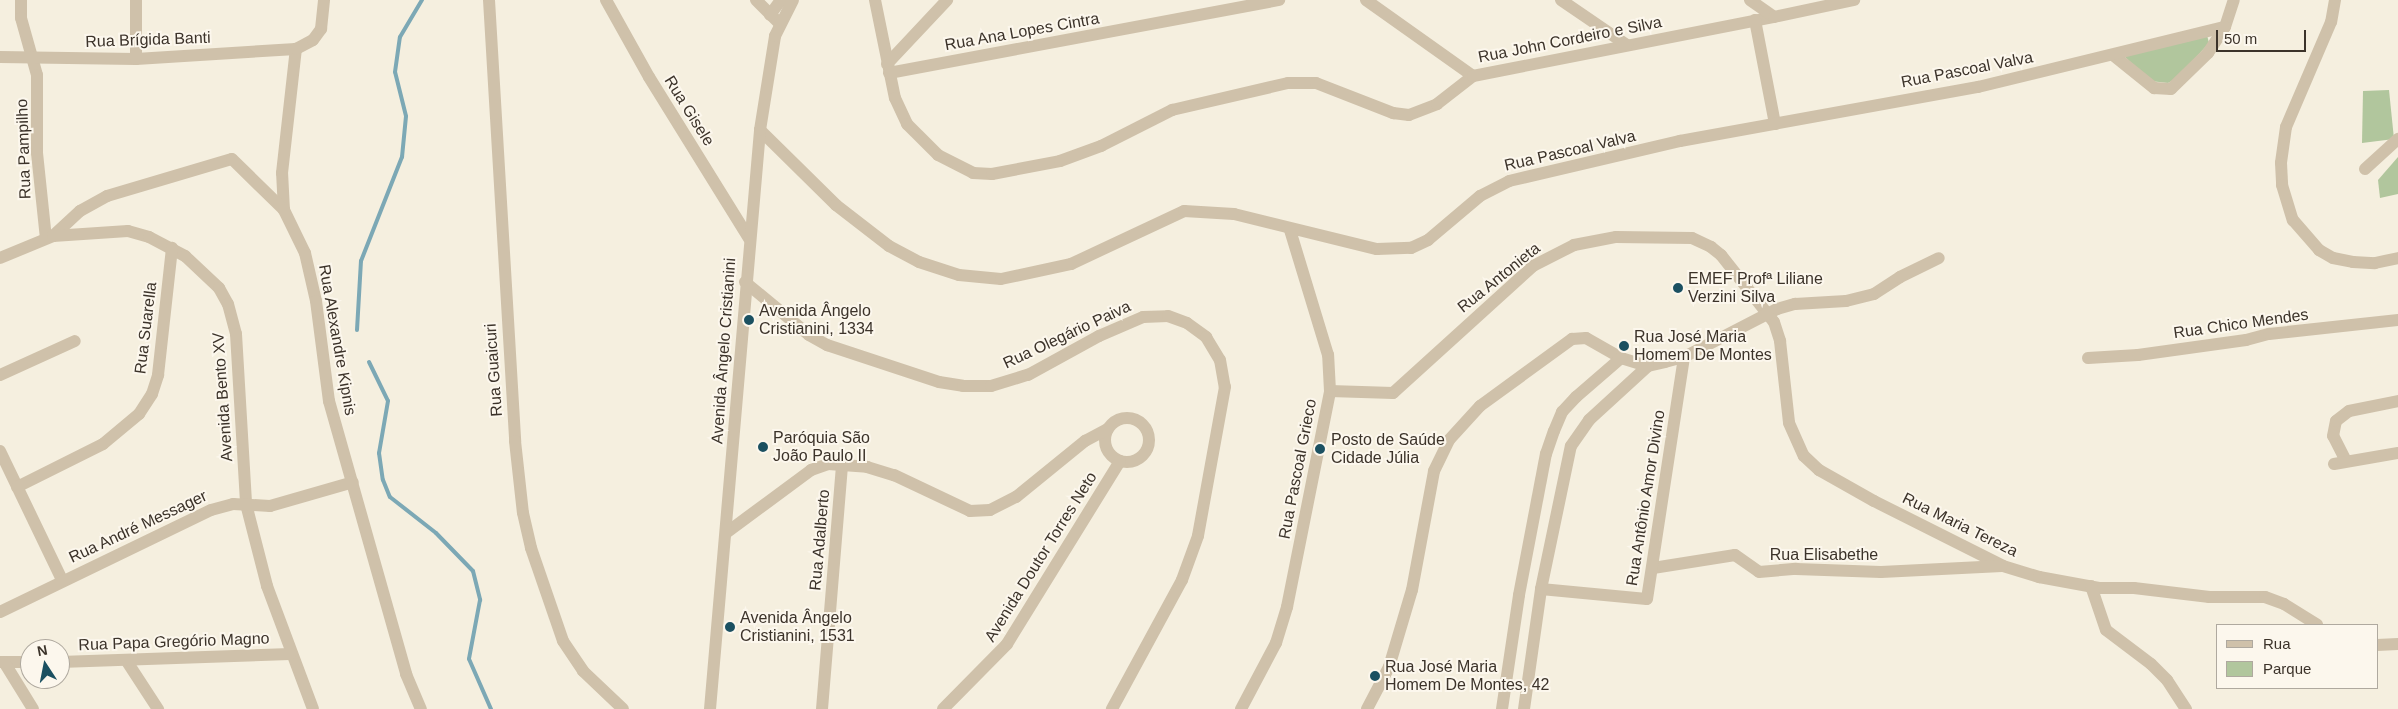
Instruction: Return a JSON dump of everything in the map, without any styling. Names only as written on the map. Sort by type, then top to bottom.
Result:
[{"type":"street","name":"Rua Pampilho","points":[[21,0],[21,18],[34,58],[38,93],[37,153],[50,237]]},
{"type":"street","points":[[136,0],[136,59]]},
{"type":"street","points":[[284,210],[282,173],[296,49],[312,40],[322,29],[324,0]]},
{"type":"street","name":"Rua Guaicuri","points":[[489,0],[514,421],[523,514],[531,548],[563,641],[583,671],[623,709]]},
{"type":"street","name":"Rua Gisele","points":[[606,0],[649,77],[749,238]]},
{"type":"street","points":[[756,0],[780,24]]},
{"type":"street","points":[[770,15],[781,0]]},
{"type":"street","name":"Avenida Ângelo Cristianini","points":[[710,709],[726,533],[745,282],[760,130],[767,72],[780,24],[793,0]]},
{"type":"street","points":[[875,0],[895,98],[916,136],[956,167],[992,174],[1060,161],[1101,146],[1172,110],[1288,83],[1316,83],[1394,113],[1409,115],[1437,104],[1473,76]]},
{"type":"street","points":[[888,69],[947,0]]},
{"type":"street","name":"Rua Ana Lopes Cintra","points":[[888,69],[1279,0]]},
{"type":"street","name":"Rua John Cordeiro e Silva","points":[[1366,0],[1473,76],[1854,0]]},
{"type":"street","points":[[1562,0],[1627,45]]},
{"type":"street","points":[[1750,0],[1774,17]]},
{"type":"street","points":[[2113,55],[2154,88],[2171,89],[2208,53],[2225,27],[2234,0]]},
{"type":"street","points":[[2335,0],[2331,22],[2292,112],[2282,142],[2284,190],[2293,220],[2318,250],[2333,258],[2354,262],[2374,263],[2398,258]]},
{"type":"street","points":[[1756,20],[1775,124]]},
{"type":"street","name":"Rua Pascoal Valva","points":[[760,130],[836,205],[889,246],[919,262],[959,276],[1001,279],[1071,264],[1184,210],[1234,214],[1290,230],[1377,249],[1411,248],[1428,240],[1480,196],[1509,181],[1680,142],[1978,87],[2225,27]]},
{"type":"street","name":"Rua Brígida Banti","points":[[0,57],[136,59],[296,49]]},
{"type":"street","points":[[2365,169],[2398,140]]},
{"type":"street","name":"Rua Alexandre Kipnis","points":[[50,237],[80,212],[107,196],[232,159],[284,210],[305,253],[316,301],[329,401],[406,674],[421,709]]},
{"type":"street","name":"Rua Pascoal Grieco","points":[[1241,709],[1276,643],[1287,607],[1330,391],[1328,355],[1290,230]]},
{"type":"street","name":"Avenida Bento XV","points":[[0,258],[50,237],[128,231],[172,248],[203,270],[219,288],[233,318],[241,388],[246,504],[267,586],[290,654],[313,709]]},
{"type":"street","name":"Rua Antonieta","points":[[1330,391],[1393,393],[1534,266],[1561,250],[1593,240],[1663,236],[1702,241],[1721,255],[1769,313]]},
{"type":"street","name":"Rua Suarella","points":[[17,488],[103,444],[139,414],[152,394],[160,359],[172,248]]},
{"type":"street","points":[[1524,709],[1541,589],[1571,446],[1588,420],[1648,366],[1684,357],[1769,313],[1795,304],[1846,302],[1874,294],[1900,277],[1939,258]]},
{"type":"street","name":"Rua Olegário Paiva","points":[[745,282],[809,335],[827,344],[938,382],[963,386],[991,386],[1028,375],[1099,336],[1143,318],[1168,316],[1187,323],[1206,337],[1220,360],[1225,387],[1198,536],[1182,580],[1112,709]]},
{"type":"street","name":"Rua Maria Tereza","points":[[1769,313],[1780,341],[1789,423],[1804,456],[1819,470],[1874,501],[2003,566],[2039,578],[2090,586],[2209,597],[2265,597],[2284,604],[2315,624]]},
{"type":"street","name":"Rua Chico Mendes","points":[[2088,358],[2138,355],[2246,340],[2268,334],[2398,320]]},
{"type":"street","points":[[1367,709],[1389,667],[1412,590],[1434,472],[1449,440],[1480,406],[1572,339],[1586,338],[1621,358],[1648,366]]},
{"type":"street","points":[[0,375],[75,341]]},
{"type":"street","name":"Rua Antônio Amor Divino","points":[[1541,589],[1647,599],[1684,357]]},
{"type":"street","points":[[1502,709],[1524,567],[1546,454],[1554,431],[1572,402],[1621,358]]},
{"type":"street","points":[[2398,401],[2349,411],[2336,421],[2333,436],[2340,462],[2398,453]]},
{"type":"street","points":[[726,533],[811,470],[828,464],[842,464],[894,475],[916,483],[951,503],[978,512],[1004,505],[1060,458],[1108,429],[1125,419],[1137,421],[1146,431],[1148,443],[1143,455],[1132,462],[1120,461],[1108,452],[1105,436],[1108,429]]},
{"type":"street","points":[[0,451],[62,580]]},
{"type":"street","name":"Avenida Doutor Torres Neto","points":[[943,709],[954,703],[1007,644],[1120,461]]},
{"type":"street","name":"Rua Adalberto","points":[[822,709],[842,464]]},
{"type":"street","name":"Rua André Messager","points":[[0,612],[62,580],[211,510],[246,504],[270,506],[353,482]]},
{"type":"street","name":"Rua Elisabethe","points":[[1653,568],[1735,555],[1759,572],[1796,569],[1881,572],[2003,566]]},
{"type":"street","points":[[2090,586],[2106,630],[2151,664],[2167,680],[2186,709]]},
{"type":"street","points":[[2378,645],[2398,644]]},
{"type":"street","name":"Rua Papa Gregório Magno","points":[[70,662],[290,654]]},
{"type":"street","points":[[126,660],[158,709]]},
{"type":"street","points":[[2,662],[20,662]]},
{"type":"street","points":[[2,662],[33,709]]},
{"type":"green space","points":[[2207,35],[2209,43],[2177,78],[2168,83],[2150,81],[2122,54]]},
{"type":"green space","points":[[2389,90],[2394,139],[2362,143],[2363,91]]},
{"type":"green space","points":[[2398,157],[2398,194],[2380,198],[2378,180]]},
{"type":"waterway","points":[[357,330],[361,261],[402,157],[406,116],[395,72],[400,37],[422,0]]},
{"type":"waterway","points":[[369,362],[388,401],[379,453],[383,480],[390,497],[436,533],[473,571],[480,600],[469,659],[491,709]]},
{"type":"place","name":"EMEF Profª Liliane Verzini Silva","points":[[1678,288]]},
{"type":"place","name":"Avenida Ângelo Cristianini, 1334","points":[[749,320]]},
{"type":"place","name":"Rua José Maria Homem De Montes","points":[[1624,346]]},
{"type":"place","name":"Paróquia São João Paulo II","points":[[763,447]]},
{"type":"place","name":"Posto de Saúde Cidade Júlia","points":[[1320,449]]},
{"type":"place","name":"Avenida Ângelo Cristianini, 1531","points":[[730,627]]},
{"type":"place","name":"Rua José Maria Homem De Montes, 42","points":[[1375,676]]}]
